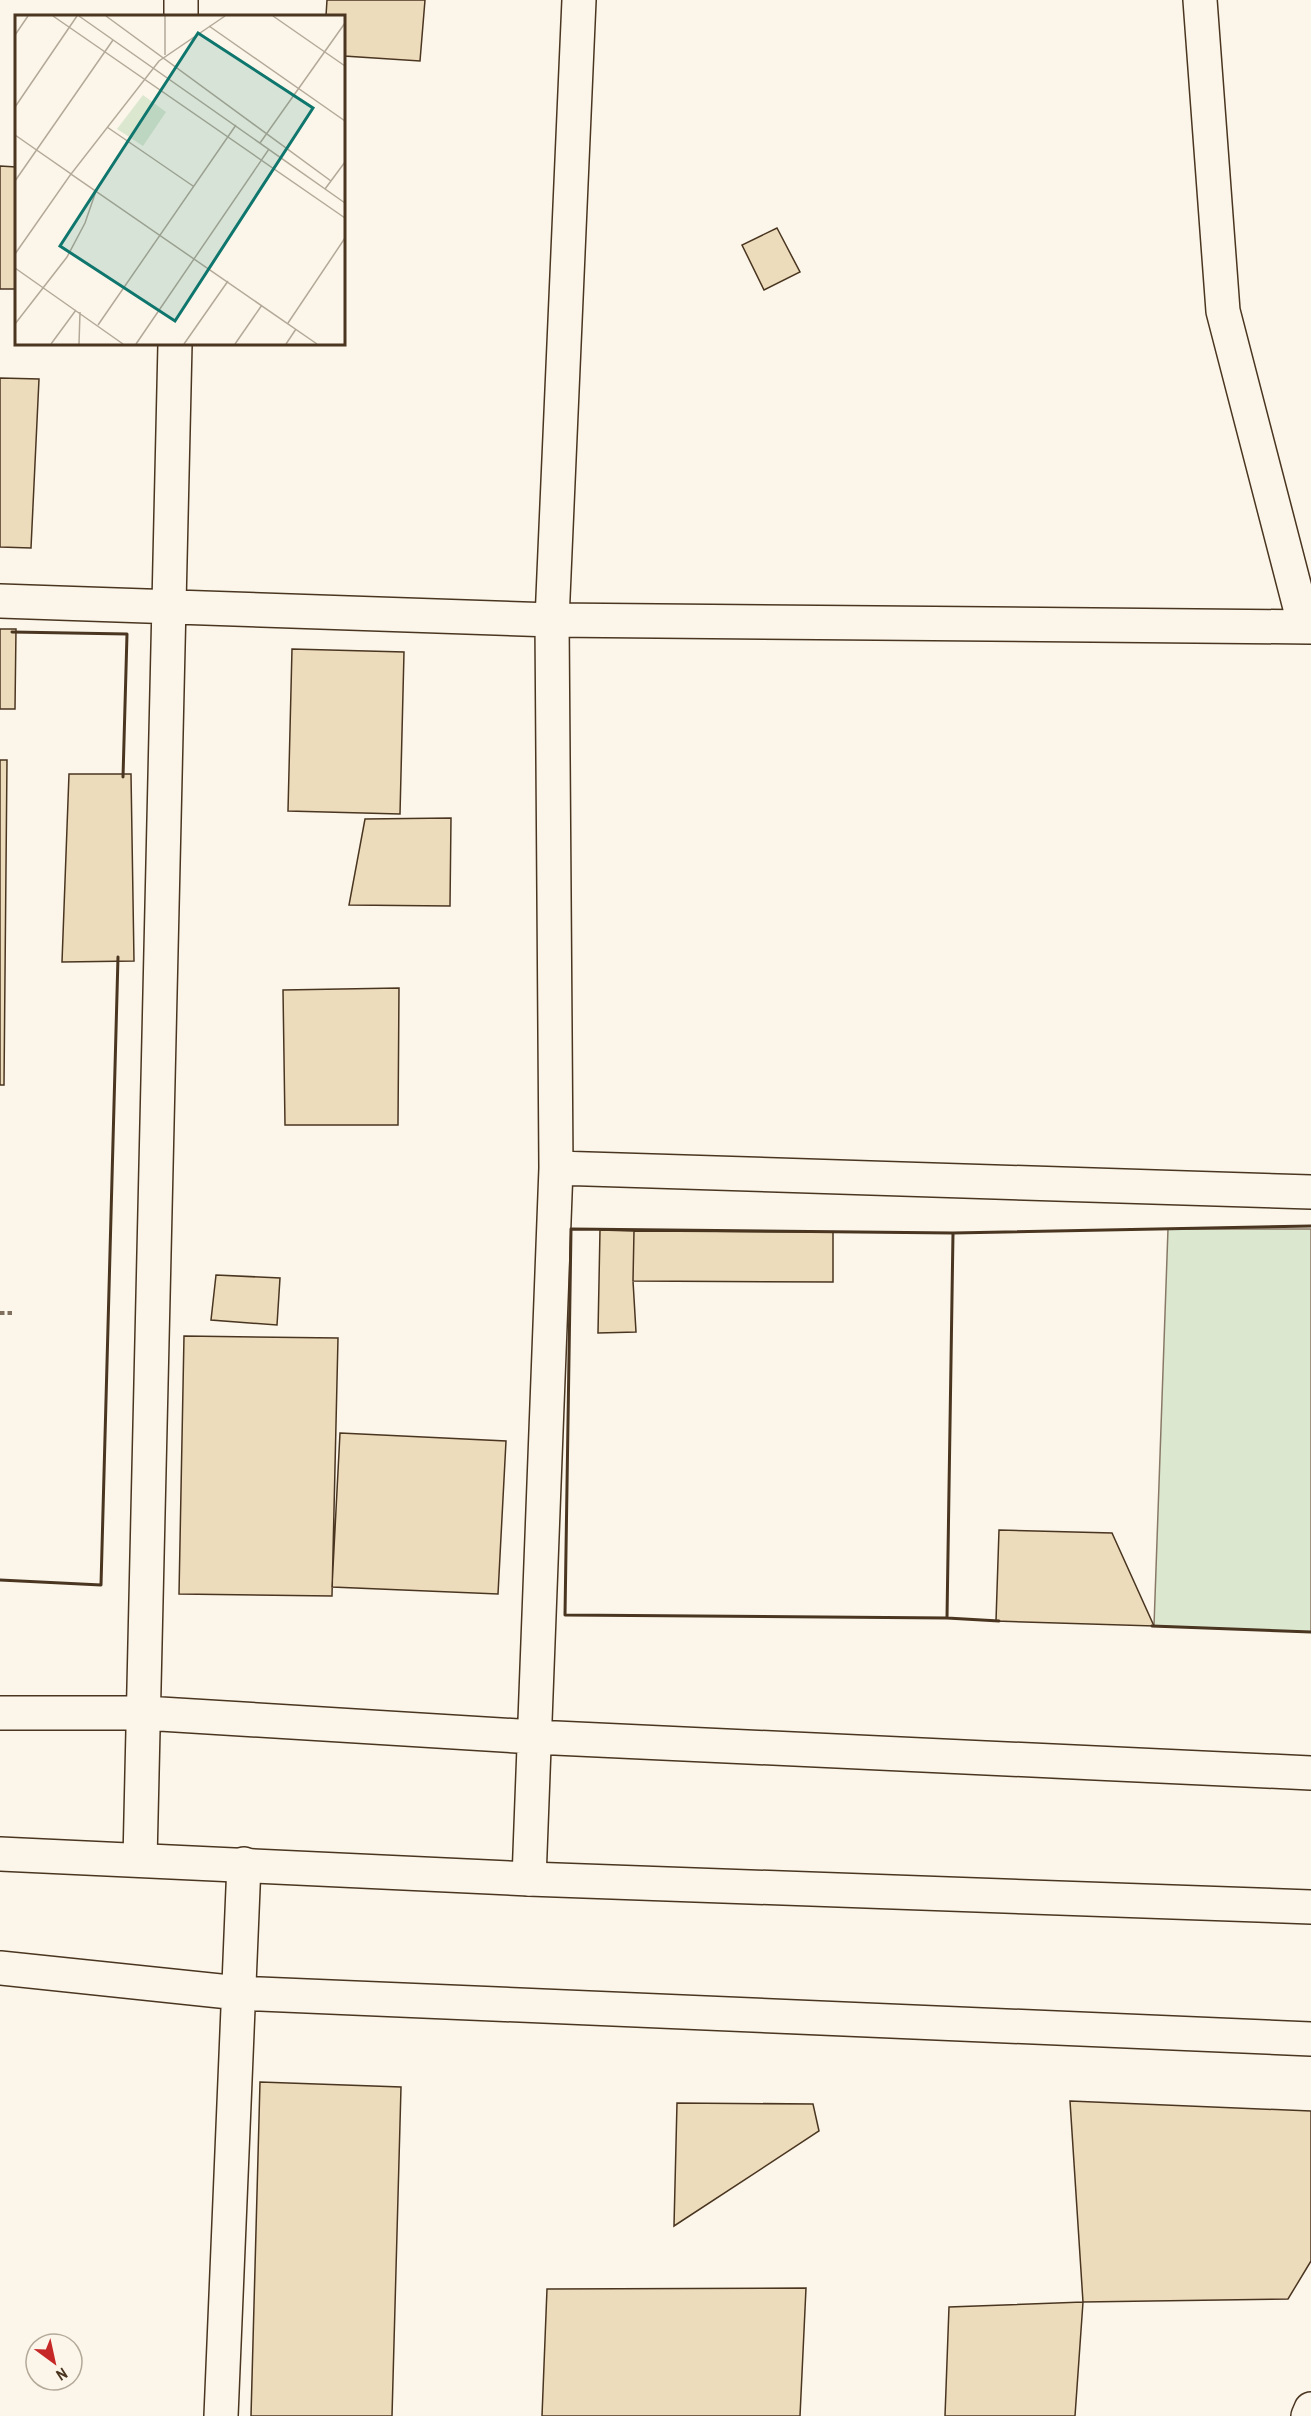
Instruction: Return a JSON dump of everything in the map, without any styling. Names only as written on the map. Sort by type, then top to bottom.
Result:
[{"type":"street","points":[[529,1879],[556,1168],[552,620],[579,0]]},
{"type":"street","points":[[0,602],[552,620],[1308,627],[1224,311],[1200,0]]},
{"type":"street","points":[[140,1860],[175,345]]},
{"type":"street","points":[[556,1168],[1311,1192]]},
{"type":"street","points":[[0,1713],[144,1713],[534,1737],[1311,1773]]},
{"type":"street","points":[[0,1854],[529,1879],[1311,1907]]},
{"type":"street","points":[[221,2416],[244,1864]]},
{"type":"street","points":[[0,1968],[239,1993],[1311,2039]]},
{"type":"street","points":[[1308,2416],[1311,2409]]},
{"type":"path","points":[[0,1313],[15,1313]]},
{"type":"green space","points":[[1168,1229],[1311,1229],[1311,1632],[1154,1626]]},
{"type":"building","points":[[327,0],[425,0],[420,61],[345,56],[345,15],[326,15]]},
{"type":"building","points":[[0,166],[15,167],[15,289],[0,289]]},
{"type":"building","points":[[777,228],[800,272],[764,290],[742,245]]},
{"type":"building","points":[[0,378],[39,379],[31,548],[0,547]]},
{"type":"building","points":[[0,629],[16,629],[15,709],[0,709]]},
{"type":"building","points":[[292,649],[404,652],[400,814],[288,811]]},
{"type":"building","points":[[0,760],[7,760],[4,1085],[0,1085]]},
{"type":"building","points":[[69,774],[131,774],[134,961],[62,962]]},
{"type":"building","points":[[451,818],[450,906],[349,905],[365,819]]},
{"type":"building","points":[[399,988],[398,1125],[285,1125],[283,990]]},
{"type":"building","points":[[600,1230],[634,1231],[633,1281],[636,1332],[598,1333]]},
{"type":"building","points":[[634,1231],[833,1232],[833,1282],[633,1281]]},
{"type":"building","points":[[216,1275],[280,1278],[277,1325],[211,1320]]},
{"type":"building","points":[[184,1336],[338,1338],[332,1596],[179,1594]]},
{"type":"building","points":[[340,1433],[506,1441],[498,1594],[332,1587]]},
{"type":"building","points":[[999,1530],[1112,1533],[1154,1626],[996,1621]]},
{"type":"building","points":[[260,2082],[401,2087],[392,2416],[251,2416]]},
{"type":"building","points":[[1070,2101],[1311,2111],[1311,2261],[1288,2299],[1083,2302]]},
{"type":"building","points":[[677,2103],[813,2104],[819,2131],[674,2226]]},
{"type":"building","points":[[806,2288],[800,2416],[542,2416],[547,2289]]},
{"type":"building","points":[[1083,2302],[1075,2416],[945,2416],[949,2307]]},
{"type":"wall","points":[[12,632],[127,634],[123,777]]},
{"type":"wall","points":[[0,1580],[101,1585],[118,957]]},
{"type":"wall","points":[[953,1236],[953,1233],[1311,1226]]},
{"type":"wall","points":[[571,1229],[953,1233],[947,1618],[565,1615],[571,1229]]},
{"type":"wall","points":[[947,1617],[999,1621]]},
{"type":"wall","points":[[1152,1626],[1311,1632]]}]
